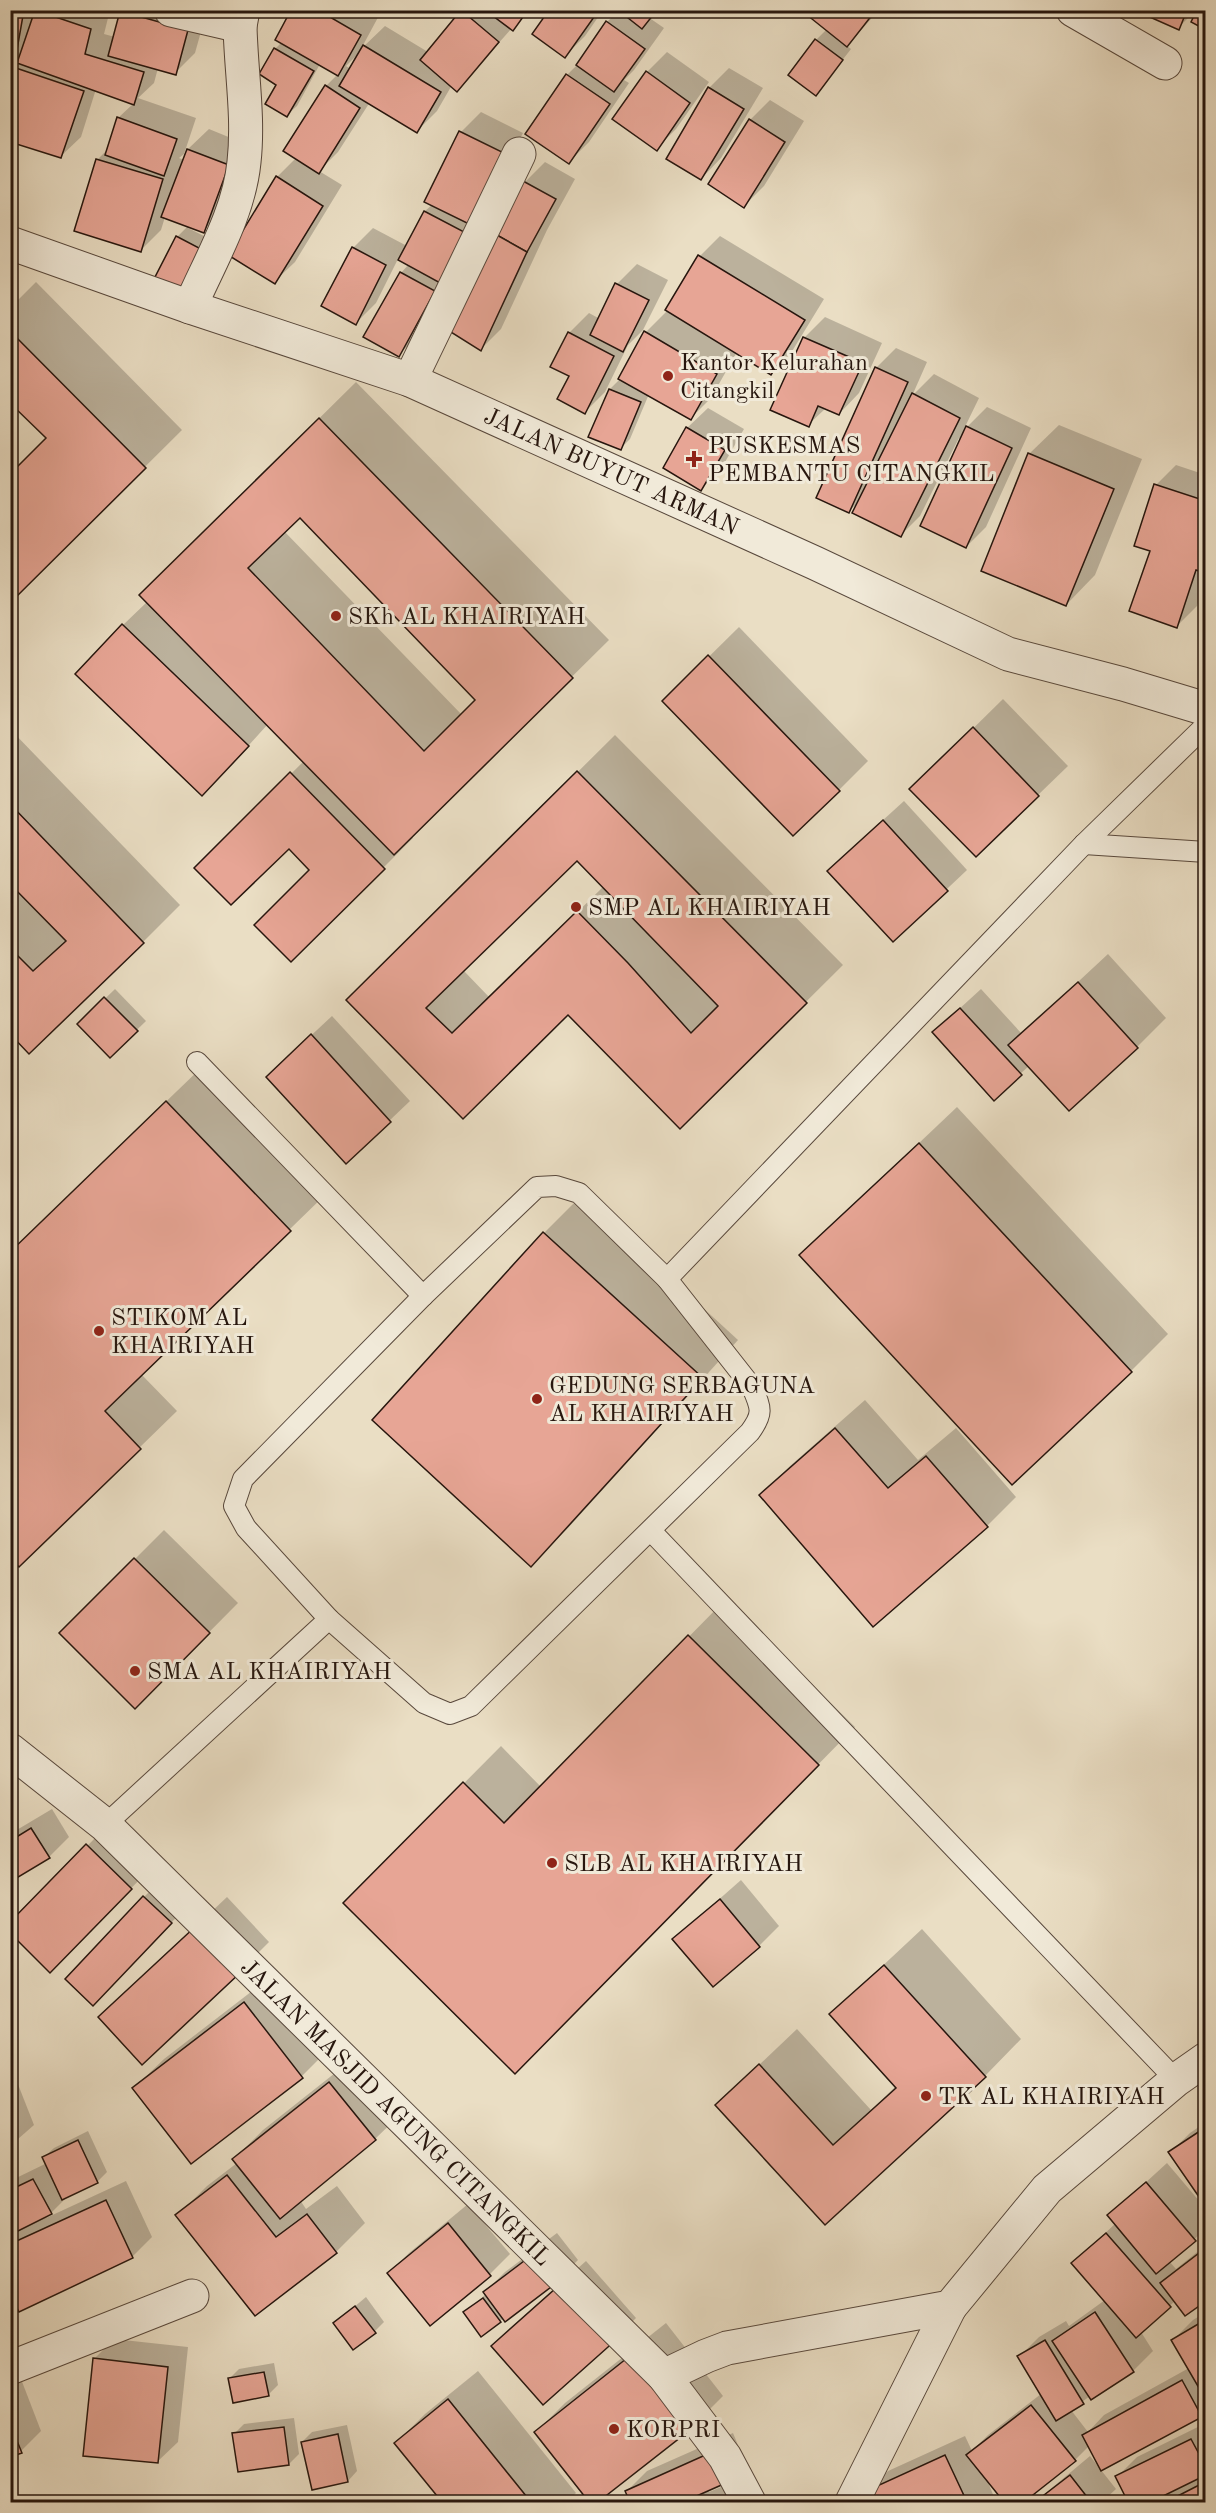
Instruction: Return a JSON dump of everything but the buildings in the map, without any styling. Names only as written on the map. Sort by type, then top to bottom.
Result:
[{"type":"street","points":[[171,10],[242,18],[247,129],[244,165],[237,201],[190,307]]},
{"type":"street","points":[[1073,10],[1165,63]]},
{"type":"street","points":[[410,380],[519,154]]},
{"type":"street","name":"JALAN BUYUT ARMAN","points":[[10,243],[190,307],[410,380],[815,563],[1008,654],[1123,684],[1206,709]]},
{"type":"street","name":"JALAN MASJID AGUNG CITANGKIL","points":[[10,1750],[105,1825],[664,2376],[725,2457],[749,2502]]},
{"type":"street","points":[[852,2502],[950,2307],[1047,2189],[1176,2080],[1206,2059]]},
{"type":"street","points":[[10,2368],[192,2296]]},
{"type":"street","points":[[664,2376],[706,2355],[727,2348],[950,2307]]},
{"type":"lane","points":[[667,1279],[1084,844],[1206,725]]},
{"type":"lane","points":[[1084,844],[1206,852]]},
{"type":"lane","points":[[197,1062],[423,1296]]},
{"type":"lane","points":[[556,1186],[579,1193],[667,1279],[752,1387],[761,1406],[759,1420],[750,1432],[651,1531],[471,1706],[450,1714],[424,1703],[329,1619],[246,1528],[234,1506],[243,1479],[423,1296],[537,1187],[556,1186]]},
{"type":"lane","points":[[651,1531],[1176,2080]]},
{"type":"lane","points":[[105,1825],[329,1619]]},
{"type":"place","name":"Kantor Kelurahan Citangkil","points":[[668,376]]},
{"type":"place","name":"PUSKESMAS PEMBANTU CITANGKIL","points":[[694,459]]},
{"type":"place","name":"SKh AL KHAIRIYAH","points":[[336,616]]},
{"type":"place","name":"SMP AL KHAIRIYAH","points":[[576,907]]},
{"type":"place","name":"STIKOM AL KHAIRIYAH","points":[[99,1331]]},
{"type":"place","name":"GEDUNG SERBAGUNA AL KHAIRIYAH","points":[[537,1399]]},
{"type":"place","name":"SMA AL KHAIRIYAH","points":[[135,1671]]},
{"type":"place","name":"SLB AL KHAIRIYAH","points":[[552,1863]]},
{"type":"place","name":"TK AL KHAIRIYAH","points":[[926,2096]]},
{"type":"place","name":"KORPRI","points":[[614,2429]]}]
